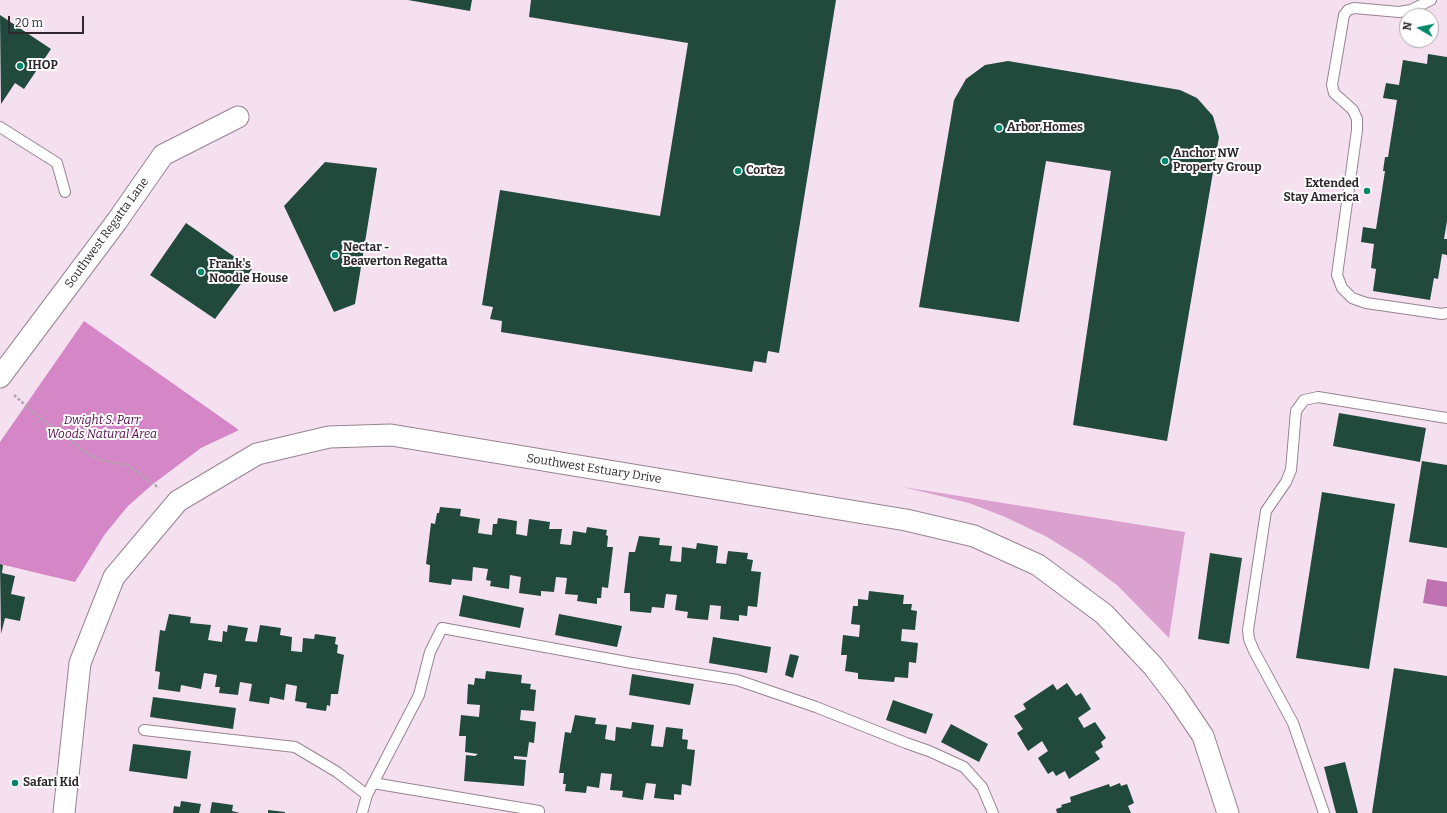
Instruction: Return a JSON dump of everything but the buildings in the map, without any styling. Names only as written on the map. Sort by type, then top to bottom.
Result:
[{"type":"street","name":"Southwest Regatta Lane","points":[[6,385],[163,155],[238,117]]},
{"type":"street","name":"Southwest Estuary Drive","points":[[64,813],[80,663],[114,577],[178,501],[257,454],[329,437],[391,435],[906,520],[974,536],[1038,565],[1104,614],[1153,666],[1203,736],[1228,813]]},
{"type":"lane","points":[[1432,0],[1411,10],[1399,12],[1354,8],[1348,10],[1344,15],[1332,85],[1334,93],[1353,110],[1357,119],[1357,130],[1337,275],[1342,288],[1352,298],[1366,303],[1442,314],[1447,313]]},
{"type":"lane","points":[[0,127],[57,164],[65,192]]},
{"type":"lane","points":[[1324,813],[1293,723],[1254,651],[1249,639],[1248,630],[1266,511],[1286,482],[1291,470],[1296,411],[1304,400],[1318,397],[1447,418]]},
{"type":"lane","points":[[362,813],[372,783],[419,696],[430,652],[442,628],[632,663],[737,680],[816,707],[929,751],[964,767],[982,787],[993,813]]},
{"type":"lane","points":[[144,730],[295,747],[337,772],[367,795]]},
{"type":"lane","points":[[372,783],[539,811]]},
{"type":"path","points":[[6,385],[41,419],[65,435],[82,450],[103,461],[128,465],[178,501]]},
{"type":"shaded area","points":[[903,487],[1185,532],[1169,638],[1118,586],[1081,558],[1047,537],[1005,517],[969,503]]},
{"type":"shaded area","points":[[1427,579],[1447,582],[1447,607],[1423,603]]},
{"type":"green space","name":"Dwight S. Parr Woods Natural Area","points":[[84,321],[239,430],[201,448],[153,484],[128,506],[105,534],[75,582],[0,564],[0,442]]},
{"type":"place","name":"IHOP","points":[[20,66]]},
{"type":"place","name":"Arbor Homes","points":[[999,128]]},
{"type":"place","name":"Anchor NW Property Group","points":[[1165,161]]},
{"type":"place","name":"Cortez","points":[[738,171]]},
{"type":"place","name":"Extended Stay America","points":[[1367,191]]},
{"type":"place","name":"Nectar - Beaverton Regatta","points":[[335,255]]},
{"type":"place","name":"Frank's Noodle House","points":[[201,272]]},
{"type":"place","name":"Safari Kid","points":[[15,783]]}]
